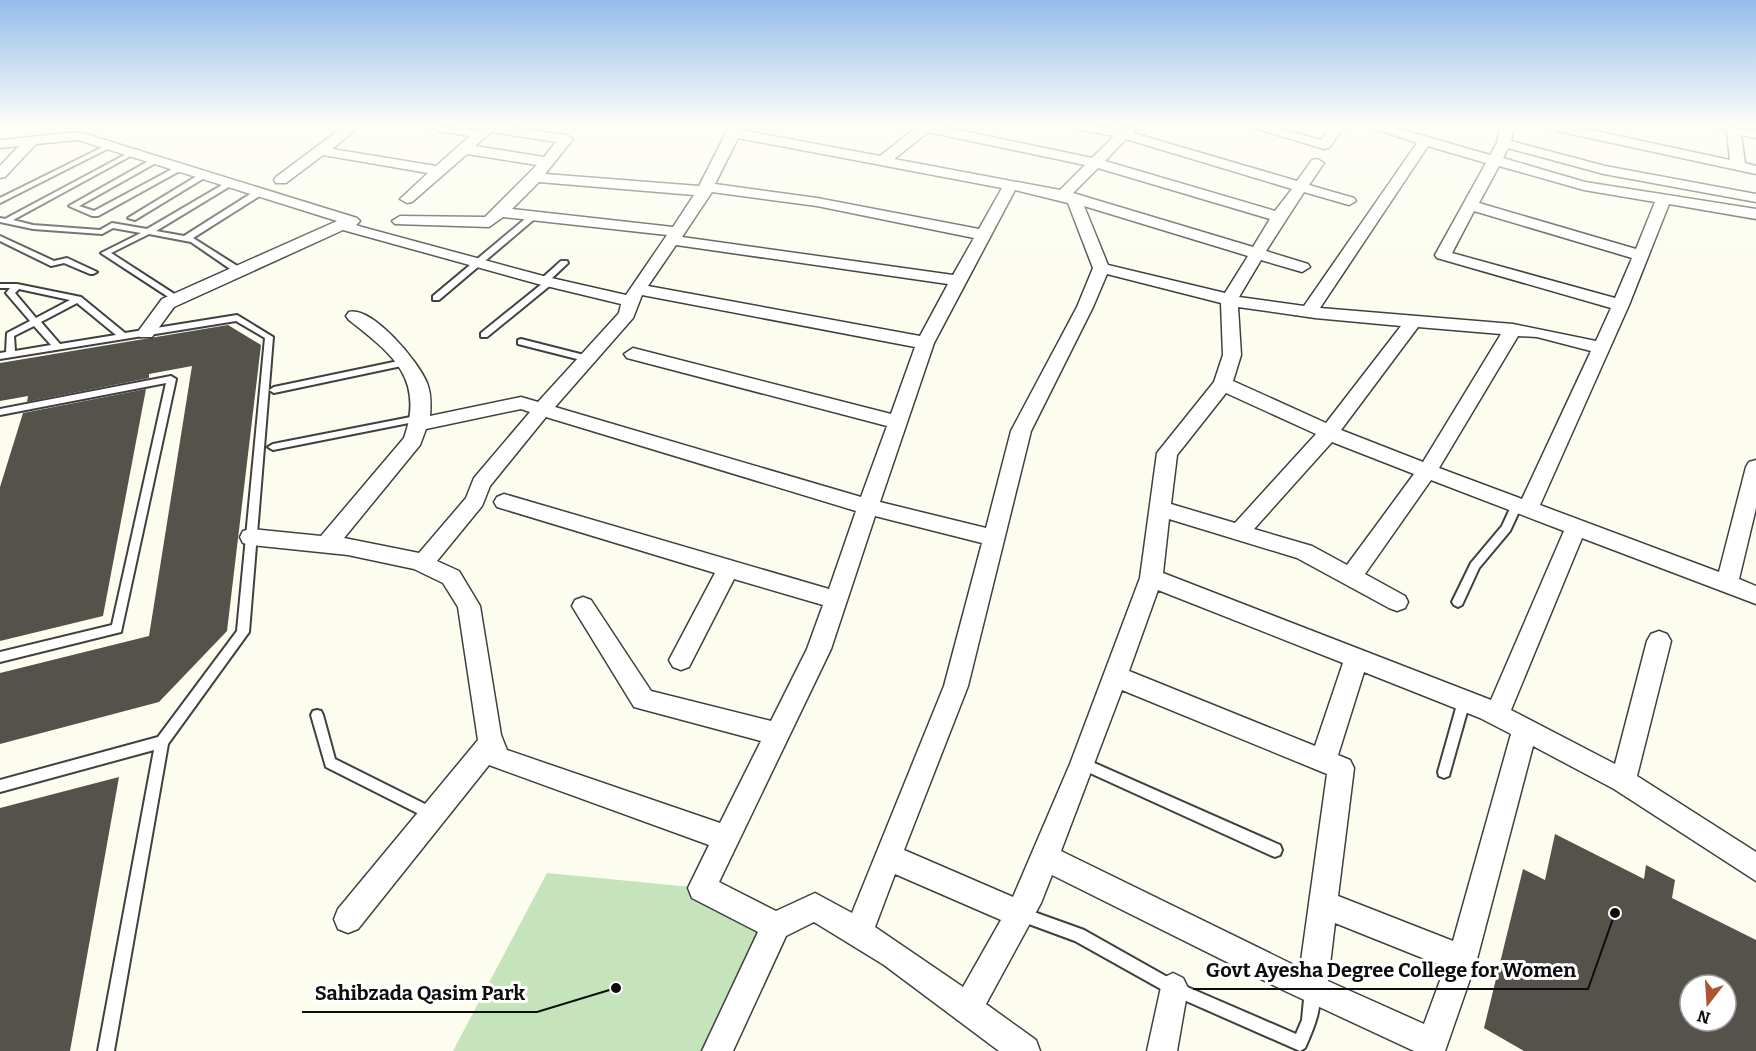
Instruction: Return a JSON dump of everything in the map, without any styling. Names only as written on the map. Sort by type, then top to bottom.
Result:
[{"type":"street","points":[[146,333],[168,303],[352,221],[208,176]]},
{"type":"street","points":[[281,180],[287,176]]},
{"type":"street","points":[[407,199],[434,176]]},
{"type":"street","points":[[423,563],[475,501],[481,483],[585,358],[627,314],[634,295],[715,176]]},
{"type":"street","points":[[969,176],[1063,195],[1302,267]]},
{"type":"street","points":[[1063,195],[1082,176]]},
{"type":"street","points":[[1139,176],[1279,217]]},
{"type":"street","points":[[1269,176],[1349,201]]},
{"type":"street","points":[[967,1009],[1020,914],[1083,764],[1150,578],[1167,453],[1223,384],[1232,355],[1229,300],[1256,253],[1307,176]]},
{"type":"street","points":[[1309,312],[1401,176]]},
{"type":"street","points":[[1486,176],[1443,255],[1621,305]]},
{"type":"street","points":[[1547,176],[1584,186],[1756,214]]},
{"type":"street","points":[[1637,176],[1756,198]]},
{"type":"street","points":[[400,221],[489,222],[536,177],[707,189],[817,202],[983,235]]},
{"type":"street","points":[[776,926],[702,888],[819,649],[925,343],[1011,184]]},
{"type":"street","points":[[858,933],[956,686],[1021,431],[1085,307],[1101,267],[1074,201],[1063,195]]},
{"type":"street","points":[[1523,507],[1621,305],[1664,199]]},
{"type":"street","points":[[1470,205],[1641,256]]},
{"type":"street","points":[[500,212],[675,236],[958,281]]},
{"type":"street","points":[[342,225],[547,282],[925,343]]},
{"type":"street","points":[[1101,267],[1229,300],[1309,312],[1537,332],[1601,348]]},
{"type":"street","points":[[326,545],[413,440],[421,421],[423,398],[409,362],[355,316]]},
{"type":"street","points":[[1239,532],[1329,433],[1414,321]]},
{"type":"street","points":[[1351,577],[1427,471],[1513,329]]},
{"type":"street","points":[[633,354],[898,422]]},
{"type":"street","points":[[1223,384],[1329,433],[1756,595]]},
{"type":"street","points":[[421,421],[521,403],[868,507],[994,538]]},
{"type":"street","points":[[1727,583],[1756,467]]},
{"type":"street","points":[[504,502],[836,600]]},
{"type":"street","points":[[1159,508],[1304,552],[1397,602]]},
{"type":"street","points":[[1497,715],[1576,527]]},
{"type":"street","points":[[251,537],[326,545],[423,563],[451,577],[469,606],[492,741],[498,758],[727,838]]},
{"type":"street","points":[[681,660],[729,568]]},
{"type":"street","points":[[1150,578],[1358,658],[1497,715],[1623,781],[1756,867]]},
{"type":"street","points":[[582,606],[643,700],[778,734]]},
{"type":"street","points":[[1623,781],[1659,641]]},
{"type":"street","points":[[1323,761],[1358,658]]},
{"type":"street","points":[[1114,676],[1341,768],[1312,989]]},
{"type":"street","points":[[1045,857],[1431,1047],[1462,958],[1525,730]]},
{"type":"street","points":[[348,919],[492,741]]},
{"type":"street","points":[[888,857],[1020,914]]},
{"type":"street","points":[[1323,904],[1462,958]]},
{"type":"street","points":[[717,1051],[776,926],[815,907],[894,955],[1025,1051]]},
{"type":"street","points":[[1162,1051],[1173,988]]},
{"type":"lane","points":[[0,201],[49,176]]},
{"type":"lane","points":[[3,220],[88,176]]},
{"type":"lane","points":[[128,176],[73,206],[95,214],[166,176]]},
{"type":"lane","points":[[132,218],[203,176]]},
{"type":"lane","points":[[176,299],[105,253],[148,232],[229,183]]},
{"type":"lane","points":[[185,239],[258,193]]},
{"type":"lane","points":[[436,298],[534,216]]},
{"type":"lane","points":[[3,220],[33,226],[102,232],[112,225],[193,240],[239,272]]},
{"type":"lane","points":[[0,238],[54,264],[64,260],[93,272]]},
{"type":"lane","points":[[484,335],[547,282],[564,263]]},
{"type":"lane","points":[[0,286],[17,286],[78,299],[124,337]]},
{"type":"lane","points":[[17,286],[10,293],[58,347]]},
{"type":"lane","points":[[11,355],[10,335],[78,299]]},
{"type":"lane","points":[[0,357],[237,318],[269,337],[243,632],[162,742],[106,1051]]},
{"type":"lane","points":[[521,342],[585,358]]},
{"type":"lane","points":[[274,390],[409,362]]},
{"type":"lane","points":[[0,412],[171,379],[117,629],[0,657]]},
{"type":"lane","points":[[273,447],[421,421]]},
{"type":"lane","points":[[1458,602],[1476,566],[1523,507]]},
{"type":"lane","points":[[1444,772],[1464,700]]},
{"type":"lane","points":[[317,715],[330,763],[433,814]]},
{"type":"lane","points":[[0,786],[162,742]]},
{"type":"lane","points":[[1083,764],[1275,850]]},
{"type":"lane","points":[[1020,914],[1079,935],[1173,988],[1300,1043],[1310,1020],[1312,989]]},
{"type":"green space","points":[[547,873],[702,888],[776,926],[717,1051],[453,1051]]},
{"type":"building","points":[[228,325],[261,345],[227,631],[159,702],[0,744],[0,673],[149,636],[192,366],[149,374],[149,378],[27,402],[28,396],[0,401],[0,363]]},
{"type":"building","points":[[146,389],[103,616],[0,641],[0,487],[23,413]]},
{"type":"building","points":[[119,777],[70,1051],[0,1051],[0,808]]},
{"type":"building","points":[[1555,834],[1644,879],[1646,865],[1675,880],[1672,898],[1756,940],[1756,1051],[1524,1051],[1484,1028],[1523,869],[1545,880]]},
{"type":"place","name":"Govt Ayesha Degree College for Women","points":[[1615,913]]},
{"type":"place","name":"Sahibzada Qasim Park","points":[[616,988]]}]
